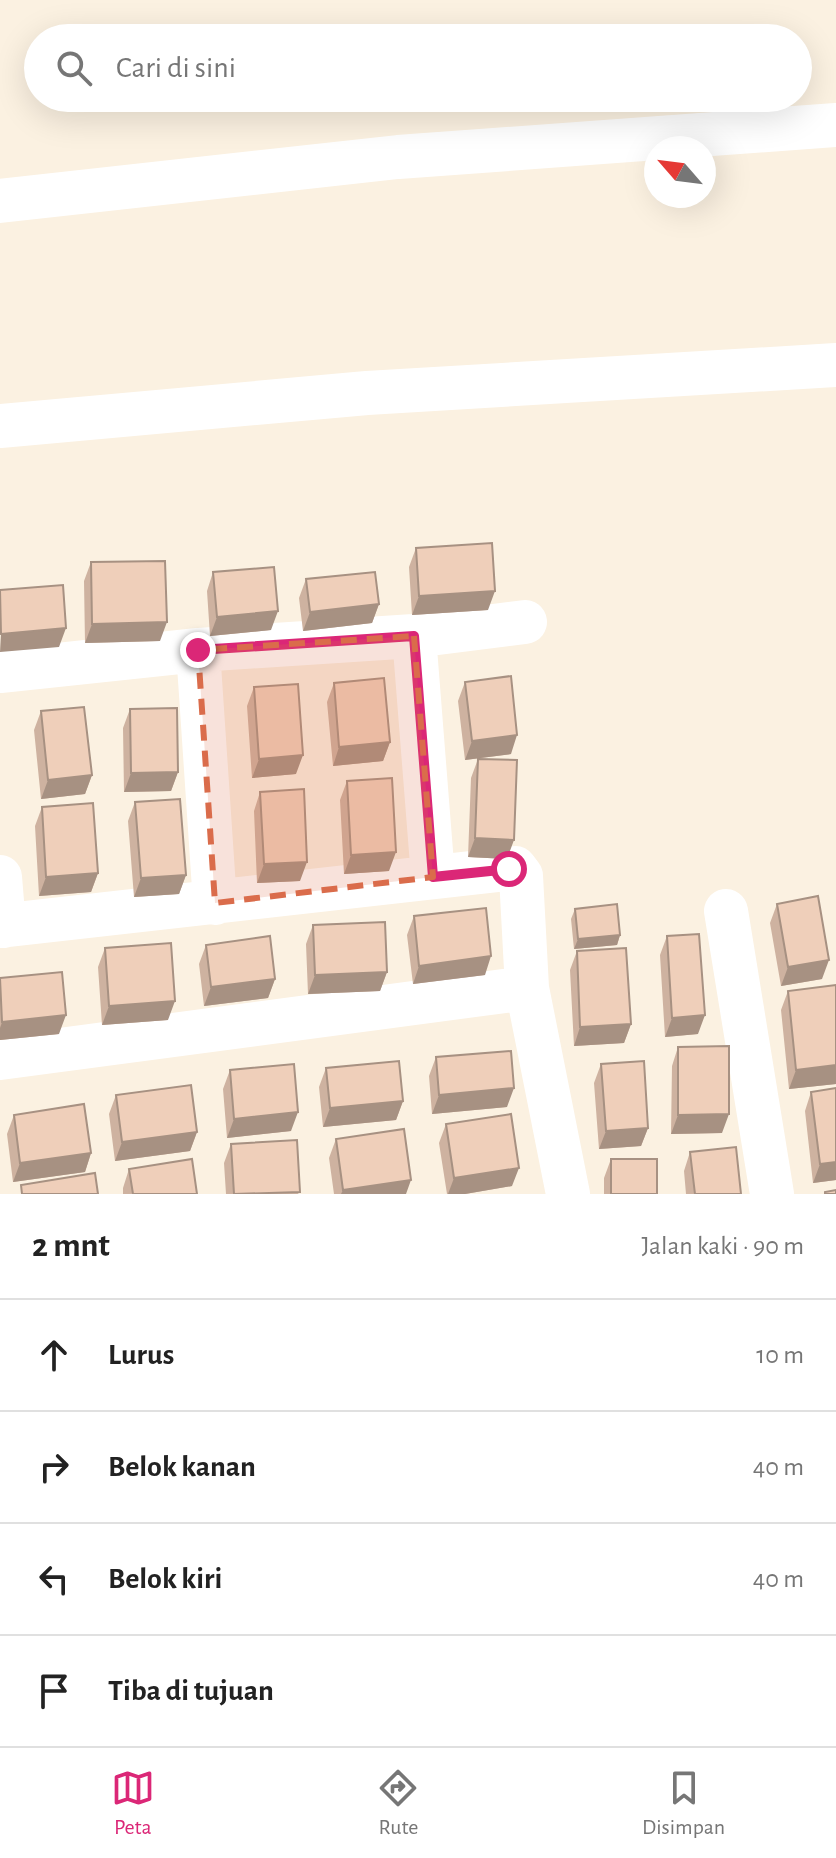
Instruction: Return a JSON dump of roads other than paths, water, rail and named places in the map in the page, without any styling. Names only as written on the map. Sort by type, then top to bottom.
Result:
[{"type":"street","points":[[0,201],[398,157],[836,125]]},
{"type":"street","points":[[0,426],[367,393],[836,365]]},
{"type":"street","points":[[0,671],[198,650],[414,636],[525,622]]},
{"type":"street","points":[[414,636],[433,877]]},
{"type":"street","points":[[198,650],[215,903]]},
{"type":"street","points":[[0,877],[2,926],[515,868],[519,871],[527,988],[568,1194]]},
{"type":"street","points":[[726,911],[772,1194]]},
{"type":"street","points":[[0,1058],[527,988]]}]
